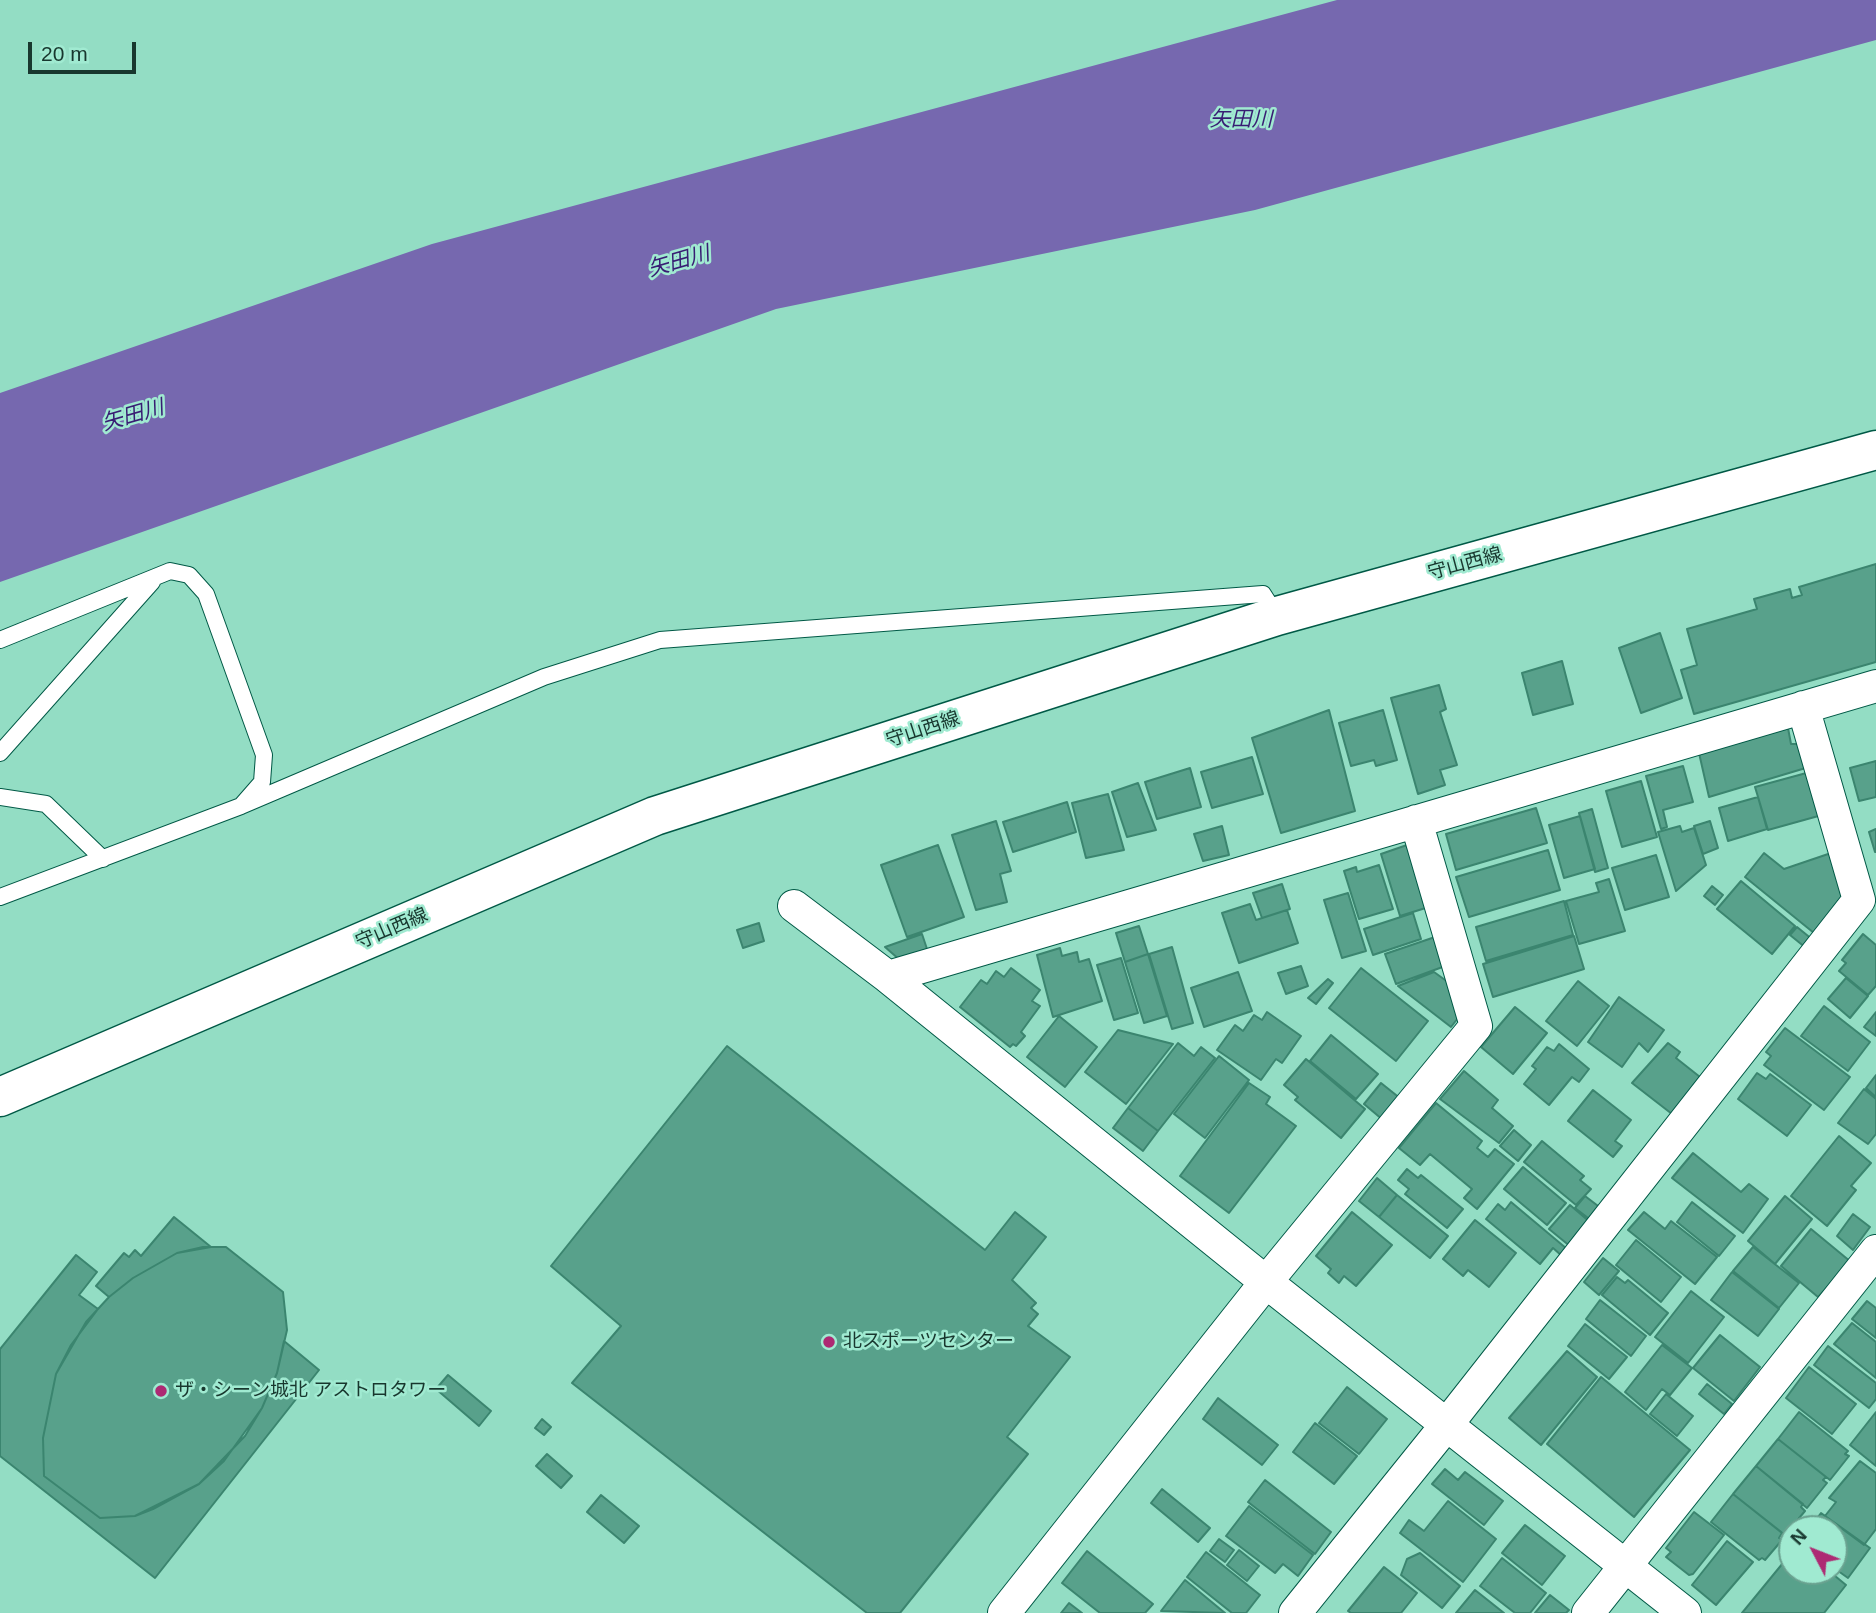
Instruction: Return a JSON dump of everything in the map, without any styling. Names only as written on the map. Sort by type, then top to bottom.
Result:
[{"type":"main road","name":"守山西線","points":[[0,1097],[654,816],[1277,616],[1876,450]]},
{"type":"street","points":[[888,977],[1876,686]]},
{"type":"street","points":[[1295,1613],[1448,1423],[1859,900],[1803,707]]},
{"type":"street","points":[[1004,1613],[1266,1282],[1476,1026],[1416,821]]},
{"type":"street","points":[[794,906],[888,977],[1266,1282],[1448,1423],[1685,1613]]},
{"type":"street","points":[[1588,1613],[1876,1251]]},
{"type":"lane","points":[[0,640],[170,571],[189,575],[206,594],[264,755],[262,782],[241,806]]},
{"type":"lane","points":[[0,753],[156,577]]},
{"type":"lane","points":[[0,897],[241,806],[544,677],[660,640],[1263,594],[1277,616]]},
{"type":"lane","points":[[0,797],[46,804],[103,859]]},
{"type":"water","name":"矢田川","points":[[1337,0],[1876,0],[1876,40],[1255,210],[776,309],[0,582],[0,393],[432,244]]},
{"type":"building","points":[[1876,564],[1876,662],[1694,714],[1681,670],[1697,665],[1687,629],[1757,609],[1754,599],[1790,589],[1792,598],[1802,595],[1799,587]]},
{"type":"building","points":[[1660,633],[1682,698],[1641,713],[1619,648]]},
{"type":"building","points":[[1562,661],[1573,704],[1533,715],[1522,673]]},
{"type":"building","points":[[1439,685],[1446,709],[1440,712],[1457,765],[1440,770],[1445,785],[1418,794],[1391,698]]},
{"type":"building","points":[[1329,710],[1355,811],[1281,833],[1252,738]]},
{"type":"building","points":[[1383,710],[1397,760],[1376,766],[1374,760],[1351,766],[1339,723]]},
{"type":"building","points":[[1788,728],[1791,744],[1802,744],[1809,767],[1709,797],[1699,753]]},
{"type":"building","points":[[1252,757],[1263,794],[1212,808],[1201,772]]},
{"type":"building","points":[[1876,761],[1876,797],[1859,801],[1850,768]]},
{"type":"building","points":[[1683,766],[1693,802],[1663,810],[1667,827],[1661,829],[1646,776]]},
{"type":"building","points":[[1190,768],[1201,807],[1157,819],[1145,782]]},
{"type":"building","points":[[1810,772],[1822,815],[1768,830],[1755,787]]},
{"type":"building","points":[[1641,781],[1657,837],[1622,847],[1606,791]]},
{"type":"building","points":[[1138,783],[1156,830],[1127,837],[1112,792]]},
{"type":"building","points":[[1108,794],[1124,850],[1086,858],[1072,803]]},
{"type":"building","points":[[1758,797],[1767,829],[1728,841],[1719,808]]},
{"type":"building","points":[[1067,802],[1076,832],[1013,852],[1003,822]]},
{"type":"building","points":[[1536,808],[1547,843],[1456,870],[1446,834]]},
{"type":"building","points":[[1592,809],[1608,868],[1595,872],[1579,813]]},
{"type":"building","points":[[1580,816],[1595,869],[1564,878],[1549,825]]},
{"type":"building","points":[[996,821],[1011,871],[1000,874],[1007,902],[976,910],[952,835]]},
{"type":"building","points":[[1710,821],[1718,848],[1703,854],[1694,826]]},
{"type":"building","points":[[1222,826],[1229,855],[1203,861],[1194,834]]},
{"type":"building","points":[[1680,826],[1682,832],[1694,828],[1706,865],[1676,891],[1658,832]]},
{"type":"building","points":[[1876,829],[1876,852],[1875,852],[1869,832]]},
{"type":"building","points":[[938,845],[964,917],[907,937],[881,865]]},
{"type":"building","points":[[1407,845],[1432,906],[1400,916],[1381,854]]},
{"type":"building","points":[[1548,850],[1560,890],[1469,917],[1456,877]]},
{"type":"building","points":[[1837,851],[1849,890],[1814,933],[1745,877],[1764,853],[1784,869]]},
{"type":"building","points":[[1656,855],[1669,897],[1625,910],[1612,868]]},
{"type":"building","points":[[1379,865],[1393,909],[1359,919],[1344,871],[1356,867],[1357,872]]},
{"type":"building","points":[[1609,879],[1625,931],[1579,944],[1566,901],[1599,892],[1596,883]]},
{"type":"building","points":[[1741,881],[1795,926],[1772,954],[1717,909]]},
{"type":"building","points":[[1282,884],[1290,909],[1262,918],[1253,893]]},
{"type":"building","points":[[1712,886],[1723,895],[1715,905],[1704,896]]},
{"type":"building","points":[[1348,893],[1366,951],[1342,958],[1324,900]]},
{"type":"building","points":[[1564,901],[1573,935],[1486,961],[1476,927]]},
{"type":"building","points":[[1250,904],[1256,920],[1287,910],[1298,943],[1239,963],[1222,913]]},
{"type":"building","points":[[1413,913],[1421,939],[1373,955],[1364,929]]},
{"type":"building","points":[[759,923],[764,941],[743,948],[737,930]]},
{"type":"building","points":[[1139,926],[1148,954],[1125,962],[1116,933]]},
{"type":"building","points":[[1797,927],[1813,940],[1806,948],[1790,935]]},
{"type":"building","points":[[922,934],[928,952],[901,961],[885,947]]},
{"type":"building","points":[[1863,934],[1876,945],[1876,986],[1868,995],[1839,971],[1846,963],[1842,960]]},
{"type":"building","points":[[1438,936],[1448,965],[1396,984],[1385,954]]},
{"type":"building","points":[[1574,936],[1584,969],[1493,997],[1483,964]]},
{"type":"building","points":[[1172,947],[1193,1023],[1172,1029],[1149,954]]},
{"type":"building","points":[[1060,948],[1062,956],[1077,952],[1079,962],[1089,959],[1102,1001],[1053,1017],[1037,955]]},
{"type":"building","points":[[1148,954],[1167,1016],[1144,1023],[1125,962]]},
{"type":"building","points":[[1121,958],[1138,1013],[1114,1020],[1097,965]]},
{"type":"building","points":[[1301,966],[1308,986],[1286,994],[1278,973]]},
{"type":"building","points":[[1011,968],[1040,990],[1032,1001],[1040,1006],[1021,1032],[1025,1036],[1016,1046],[1013,1044],[1010,1047],[960,1007],[981,980],[987,984],[996,971],[1004,977]]},
{"type":"building","points":[[1361,968],[1428,1021],[1396,1061],[1329,1008]]},
{"type":"building","points":[[1238,972],[1252,1011],[1204,1027],[1191,988]]},
{"type":"building","points":[[1434,972],[1459,990],[1458,1018],[1451,1027],[1398,986]]},
{"type":"building","points":[[1846,978],[1868,996],[1850,1018],[1828,999]]},
{"type":"building","points":[[1328,979],[1333,983],[1316,1004],[1308,998]]},
{"type":"building","points":[[1578,981],[1609,1006],[1577,1046],[1546,1021]]},
{"type":"building","points":[[1619,997],[1664,1030],[1648,1052],[1639,1043],[1622,1067],[1588,1042]]},
{"type":"building","points":[[1824,1006],[1870,1042],[1848,1071],[1801,1036]]},
{"type":"building","points":[[1515,1007],[1547,1033],[1513,1074],[1481,1047]]},
{"type":"building","points":[[1267,1012],[1301,1036],[1282,1063],[1276,1059],[1261,1080],[1217,1050],[1235,1025],[1243,1031],[1254,1015],[1262,1020]]},
{"type":"building","points":[[1876,1012],[1876,1036],[1864,1027]]},
{"type":"building","points":[[1059,1016],[1097,1047],[1065,1087],[1027,1057]]},
{"type":"building","points":[[1785,1028],[1850,1077],[1824,1110],[1764,1065],[1771,1056],[1766,1052]]},
{"type":"building","points":[[1118,1030],[1173,1044],[1126,1104],[1085,1072]]},
{"type":"building","points":[[1331,1035],[1378,1074],[1356,1099],[1310,1061]]},
{"type":"building","points":[[1178,1043],[1194,1056],[1201,1047],[1215,1058],[1158,1131],[1128,1108]]},
{"type":"building","points":[[1668,1043],[1680,1052],[1676,1058],[1700,1077],[1672,1114],[1632,1083]]},
{"type":"building","points":[[1559,1044],[1589,1069],[1579,1082],[1572,1077],[1549,1105],[1524,1084],[1536,1069],[1532,1066],[1547,1047],[1554,1051]]},
{"type":"building","name":"北スポーツセンター","points":[[727,1046],[985,1250],[1015,1212],[1046,1237],[1012,1280],[1036,1303],[1031,1308],[1038,1314],[1028,1326],[1070,1357],[1007,1437],[1028,1454],[900,1613],[867,1613],[572,1383],[621,1326],[551,1266]]},
{"type":"building","points":[[1219,1056],[1249,1080],[1205,1138],[1174,1114]]},
{"type":"building","points":[[1306,1059],[1365,1109],[1341,1138],[1295,1100],[1298,1097],[1284,1085]]},
{"type":"building","points":[[1464,1071],[1498,1100],[1492,1108],[1513,1126],[1499,1143],[1440,1099]]},
{"type":"building","points":[[1757,1073],[1766,1079],[1770,1074],[1811,1105],[1787,1136],[1738,1099]]},
{"type":"building","points":[[1876,1075],[1876,1097],[1866,1088]]},
{"type":"building","points":[[1249,1083],[1270,1097],[1266,1104],[1296,1126],[1229,1213],[1180,1176]]},
{"type":"building","points":[[1381,1083],[1401,1099],[1383,1120],[1364,1104]]},
{"type":"building","points":[[1864,1089],[1876,1099],[1876,1134],[1868,1144],[1838,1123]]},
{"type":"building","points":[[1593,1090],[1631,1120],[1615,1141],[1622,1146],[1613,1157],[1568,1121]]},
{"type":"building","points":[[1436,1103],[1482,1141],[1477,1148],[1488,1157],[1495,1149],[1514,1164],[1477,1209],[1464,1198],[1472,1189],[1430,1154],[1420,1165],[1399,1148]]},
{"type":"building","points":[[1128,1108],[1158,1131],[1143,1151],[1113,1128]]},
{"type":"building","points":[[1514,1130],[1531,1145],[1518,1161],[1500,1146]]},
{"type":"building","points":[[1839,1136],[1871,1163],[1851,1186],[1856,1190],[1827,1226],[1791,1196]]},
{"type":"building","points":[[1542,1141],[1584,1176],[1580,1180],[1591,1189],[1576,1205],[1524,1162]]},
{"type":"building","points":[[1693,1153],[1741,1192],[1749,1184],[1768,1199],[1743,1233],[1672,1178]]},
{"type":"building","points":[[1523,1167],[1566,1203],[1547,1225],[1504,1189]]},
{"type":"building","points":[[1407,1169],[1418,1178],[1421,1175],[1463,1209],[1447,1228],[1405,1194],[1409,1189],[1398,1180]]},
{"type":"building","points":[[1377,1178],[1397,1195],[1379,1217],[1359,1201]]},
{"type":"building","points":[[1397,1195],[1448,1236],[1430,1258],[1379,1217]]},
{"type":"building","points":[[1585,1196],[1602,1209],[1592,1221],[1575,1208]]},
{"type":"building","points":[[1785,1196],[1812,1219],[1775,1264],[1748,1241]]},
{"type":"building","points":[[1511,1202],[1567,1249],[1562,1256],[1553,1248],[1540,1264],[1486,1219],[1498,1204],[1505,1210]]},
{"type":"building","points":[[1692,1202],[1735,1236],[1719,1256],[1677,1222]]},
{"type":"building","points":[[1570,1205],[1591,1223],[1571,1247],[1549,1229]]},
{"type":"building","points":[[1352,1212],[1392,1245],[1356,1286],[1344,1276],[1339,1283],[1328,1273],[1331,1269],[1316,1256]]},
{"type":"building","points":[[1644,1212],[1665,1229],[1671,1221],[1717,1257],[1695,1284],[1628,1230]]},
{"type":"building","points":[[1853,1214],[1870,1227],[1853,1250],[1837,1236]]},
{"type":"building","points":[[174,1217],[211,1247],[177,1253],[133,1278],[109,1297],[96,1286],[124,1253],[129,1257],[135,1250],[141,1256]]},
{"type":"building","points":[[1475,1220],[1516,1253],[1489,1287],[1468,1270],[1463,1276],[1443,1259]]},
{"type":"building","points":[[1811,1229],[1851,1262],[1818,1297],[1781,1266]]},
{"type":"building","points":[[1636,1240],[1681,1277],[1661,1302],[1616,1265]]},
{"type":"building","name":"ザ・シーン城北 アストロタワー","points":[[203,1247],[226,1247],[283,1292],[287,1330],[277,1373],[262,1408],[245,1436],[199,1484],[135,1516],[100,1518],[44,1476],[43,1438],[56,1374],[86,1322],[109,1297],[133,1278],[177,1253]]},
{"type":"building","points":[[1753,1247],[1799,1283],[1779,1308],[1733,1271]]},
{"type":"building","points":[[76,1255],[97,1272],[79,1295],[98,1309],[71,1345],[56,1374],[43,1438],[44,1476],[100,1518],[135,1516],[153,1509],[199,1484],[224,1461],[262,1408],[277,1373],[284,1341],[319,1370],[155,1578],[0,1456],[0,1349]]},
{"type":"building","points":[[1603,1258],[1619,1271],[1599,1295],[1584,1282]]},
{"type":"building","points":[[1732,1272],[1779,1309],[1758,1336],[1711,1300]]},
{"type":"building","points":[[1617,1277],[1625,1283],[1628,1280],[1668,1313],[1650,1335],[1602,1295]]},
{"type":"building","points":[[1691,1291],[1724,1317],[1688,1363],[1655,1337]]},
{"type":"building","points":[[1600,1300],[1646,1336],[1631,1356],[1586,1319]]},
{"type":"building","points":[[1867,1301],[1876,1308],[1876,1338],[1852,1319]]},
{"type":"building","points":[[1852,1323],[1876,1342],[1876,1378],[1834,1344]]},
{"type":"building","points":[[1585,1324],[1627,1357],[1609,1379],[1568,1346]]},
{"type":"building","points":[[1720,1335],[1760,1367],[1734,1401],[1693,1368]]},
{"type":"building","points":[[1662,1345],[1692,1368],[1670,1395],[1662,1389],[1646,1410],[1625,1392]]},
{"type":"building","points":[[1828,1346],[1876,1383],[1876,1399],[1869,1408],[1814,1365]]},
{"type":"building","points":[[1567,1351],[1597,1377],[1541,1445],[1509,1418]]},
{"type":"building","points":[[1809,1367],[1856,1404],[1832,1434],[1786,1398]]},
{"type":"building","points":[[448,1375],[491,1411],[479,1426],[436,1389]]},
{"type":"building","points":[[1601,1377],[1690,1450],[1634,1517],[1547,1444]]},
{"type":"building","points":[[1707,1384],[1732,1404],[1724,1414],[1699,1394]]},
{"type":"building","points":[[1347,1387],[1387,1419],[1359,1454],[1319,1423]]},
{"type":"building","points":[[1666,1394],[1693,1416],[1677,1436],[1650,1414]]},
{"type":"building","points":[[1218,1398],[1278,1445],[1262,1465],[1203,1419]]},
{"type":"building","points":[[1799,1412],[1848,1451],[1845,1454],[1849,1456],[1830,1480],[1778,1439]]},
{"type":"building","points":[[1876,1412],[1876,1466],[1850,1445]]},
{"type":"building","points":[[542,1419],[551,1427],[544,1435],[535,1428]]},
{"type":"building","points":[[1315,1423],[1357,1456],[1334,1484],[1293,1452]]},
{"type":"building","points":[[1778,1439],[1826,1477],[1823,1480],[1827,1483],[1807,1508],[1756,1466]]},
{"type":"building","points":[[547,1454],[572,1476],[561,1488],[536,1466]]},
{"type":"building","points":[[1860,1461],[1876,1473],[1876,1529],[1864,1545],[1848,1533],[1848,1515],[1826,1515],[1836,1502],[1829,1498]]},
{"type":"building","points":[[1756,1466],[1803,1504],[1801,1507],[1805,1511],[1802,1515],[1778,1515],[1778,1529],[1733,1494]]},
{"type":"building","points":[[1445,1469],[1458,1480],[1465,1472],[1503,1501],[1484,1525],[1432,1484]]},
{"type":"building","points":[[1265,1480],[1331,1532],[1315,1554],[1248,1502]]},
{"type":"building","points":[[1162,1489],[1210,1528],[1198,1542],[1151,1503]]},
{"type":"building","points":[[1733,1494],[1778,1530],[1778,1545],[1765,1560],[1759,1560],[1711,1522]]},
{"type":"building","points":[[601,1495],[639,1526],[624,1543],[587,1512]]},
{"type":"building","points":[[1448,1501],[1496,1539],[1463,1582],[1400,1533],[1409,1520],[1424,1531]]},
{"type":"building","points":[[1249,1506],[1313,1555],[1298,1576],[1283,1564],[1275,1573],[1226,1536]]},
{"type":"building","points":[[1694,1512],[1724,1535],[1693,1574],[1689,1575],[1666,1557],[1671,1552],[1666,1548]]},
{"type":"building","points":[[1525,1525],[1565,1556],[1542,1585],[1502,1553]]},
{"type":"building","points":[[1848,1532],[1870,1548],[1848,1578]]},
{"type":"building","points":[[1219,1539],[1234,1550],[1225,1562],[1210,1551]]},
{"type":"building","points":[[1727,1541],[1753,1562],[1716,1605],[1692,1585]]},
{"type":"building","points":[[1239,1550],[1259,1566],[1247,1581],[1227,1565]]},
{"type":"building","points":[[1087,1551],[1153,1604],[1145,1613],[1100,1613],[1062,1583]]},
{"type":"building","points":[[1206,1552],[1260,1595],[1246,1613],[1232,1613],[1187,1577]]},
{"type":"building","points":[[1420,1553],[1460,1586],[1442,1608],[1401,1575],[1407,1559]]},
{"type":"building","points":[[1502,1558],[1546,1593],[1530,1613],[1515,1613],[1480,1586]]},
{"type":"building","points":[[1384,1567],[1417,1593],[1401,1613],[1348,1611]]},
{"type":"building","points":[[1778,1569],[1778,1585],[1846,1585],[1824,1613],[1742,1613]]},
{"type":"building","points":[[1185,1580],[1225,1613],[1161,1611]]},
{"type":"building","points":[[1475,1590],[1504,1613],[1456,1613]]},
{"type":"building","points":[[1550,1595],[1569,1610],[1566,1613],[1535,1613]]},
{"type":"building","points":[[1069,1603],[1082,1613],[1061,1613]]},
{"type":"place","name":"北スポーツセンター","points":[[829,1342]]},
{"type":"place","name":"ザ・シーン城北 アストロタワー","points":[[161,1391]]}]
